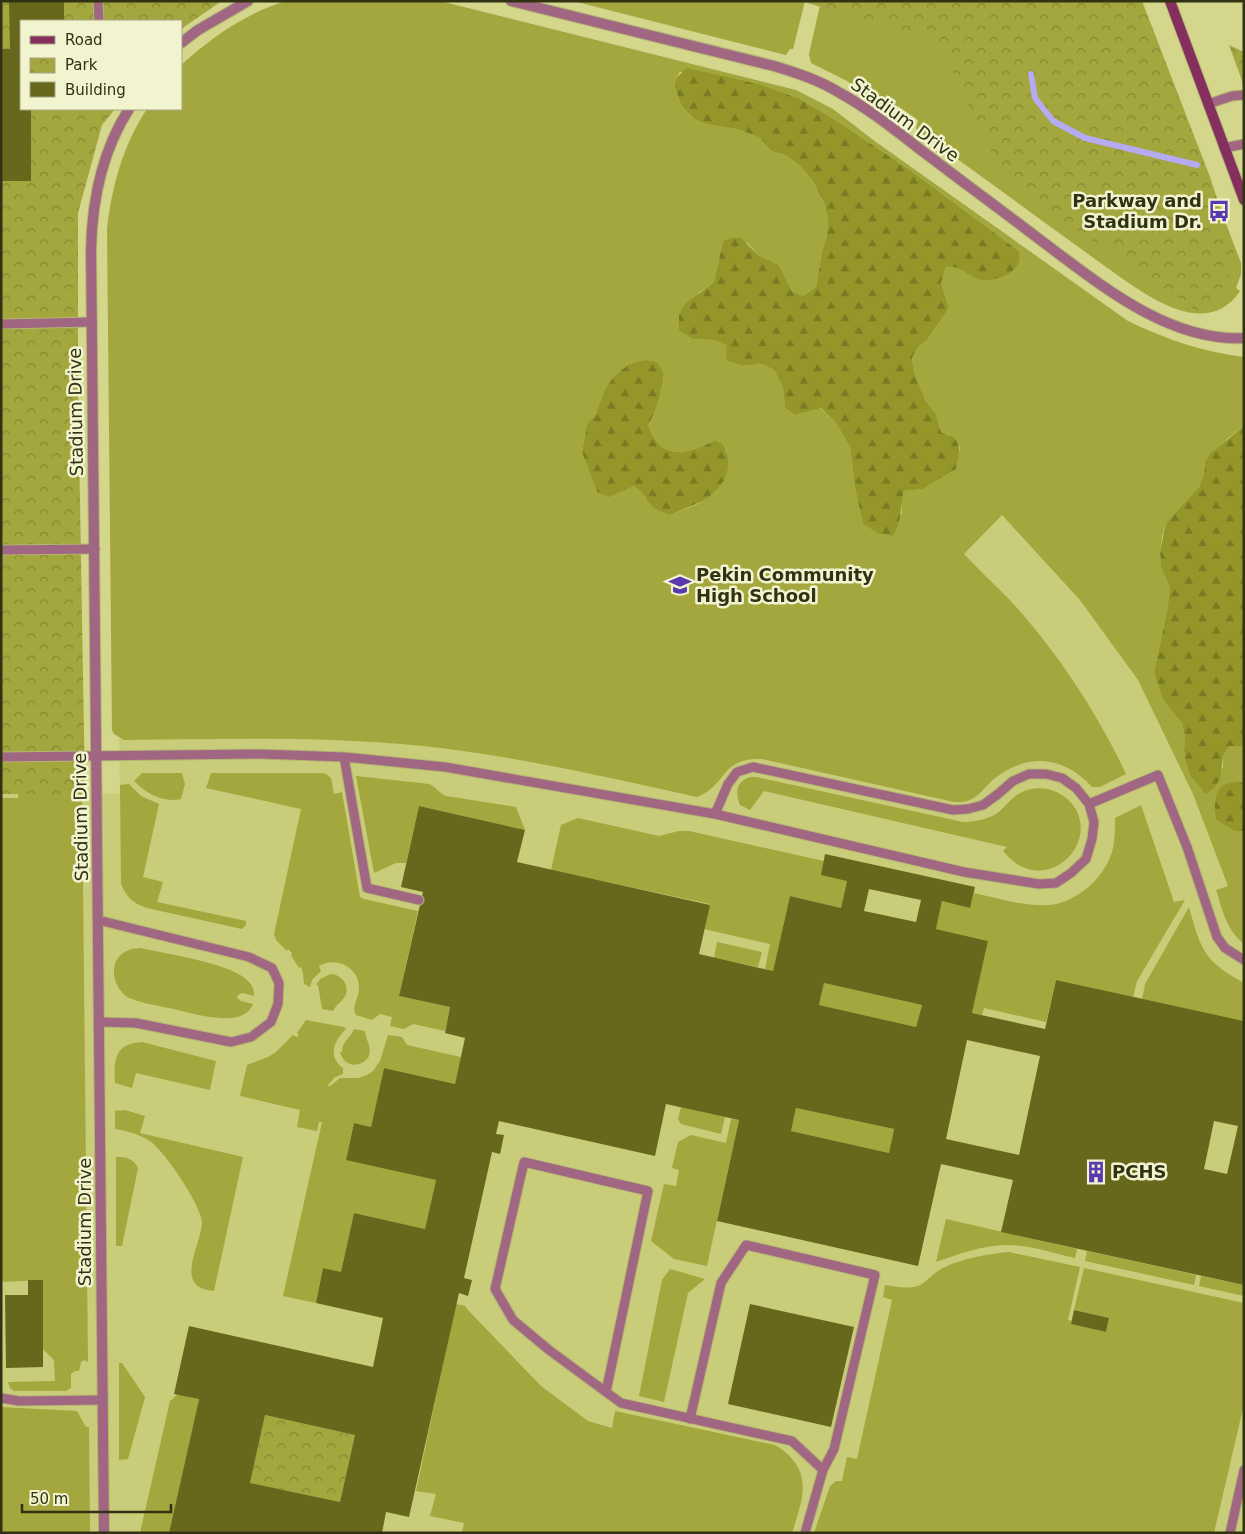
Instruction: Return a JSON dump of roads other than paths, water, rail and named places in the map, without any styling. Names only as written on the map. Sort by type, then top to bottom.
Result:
[{"type":"main road","points":[[1170,1],[1244,200]]},
{"type":"street","points":[[182,42],[198,30],[248,1]]},
{"type":"street","name":"Stadium Drive","points":[[511,1],[774,66],[811,78],[858,103],[1076,266],[1143,311],[1176,326],[1193,331],[1225,338],[1244,338]]},
{"type":"street","name":"Stadium Drive","points":[[104,1533],[95,549],[90,250],[93,210],[108,152],[126,110]]},
{"type":"lane","points":[[98,1],[99,20]]},
{"type":"lane","points":[[1208,104],[1244,94]]},
{"type":"lane","points":[[1224,148],[1244,144]]},
{"type":"lane","points":[[1,324],[92,322]]},
{"type":"lane","points":[[1,550],[95,549]]},
{"type":"lane","points":[[1,757],[260,754],[344,757],[445,767],[715,814],[964,872],[1039,884],[1056,883],[1071,873],[1086,859],[1092,839],[1094,822],[1089,804],[1076,788],[1062,778],[1046,774],[1029,774],[1013,780],[982,805],[968,809],[953,810],[753,767],[737,772],[728,784],[715,814]]},
{"type":"lane","points":[[344,757],[368,888],[418,900]]},
{"type":"lane","points":[[1089,804],[1158,775],[1187,848],[1217,937],[1225,948],[1244,960]]},
{"type":"lane","points":[[98,920],[249,957],[272,968],[279,984],[278,1004],[271,1022],[251,1037],[231,1042],[136,1023],[99,1022]]},
{"type":"lane","points":[[606,1392],[648,1191],[524,1162],[495,1289],[513,1320],[548,1350],[621,1403],[792,1441],[823,1470]]},
{"type":"lane","points":[[690,1418],[720,1283],[746,1245],[875,1275],[834,1449],[823,1470],[806,1533]]},
{"type":"lane","points":[[1,1398],[19,1401],[103,1400]]},
{"type":"lane","points":[[1230,1533],[1244,1470]]},
{"type":"waterway","points":[[1031,74],[1035,98],[1053,121],[1085,138],[1197,165]]},
{"type":"place","name":"Parkway and Stadium Dr.","points":[[1219,211]]},
{"type":"place","name":"Pekin Community High School","points":[[680,585]]},
{"type":"place","name":"PCHS","points":[[1096,1172]]}]
